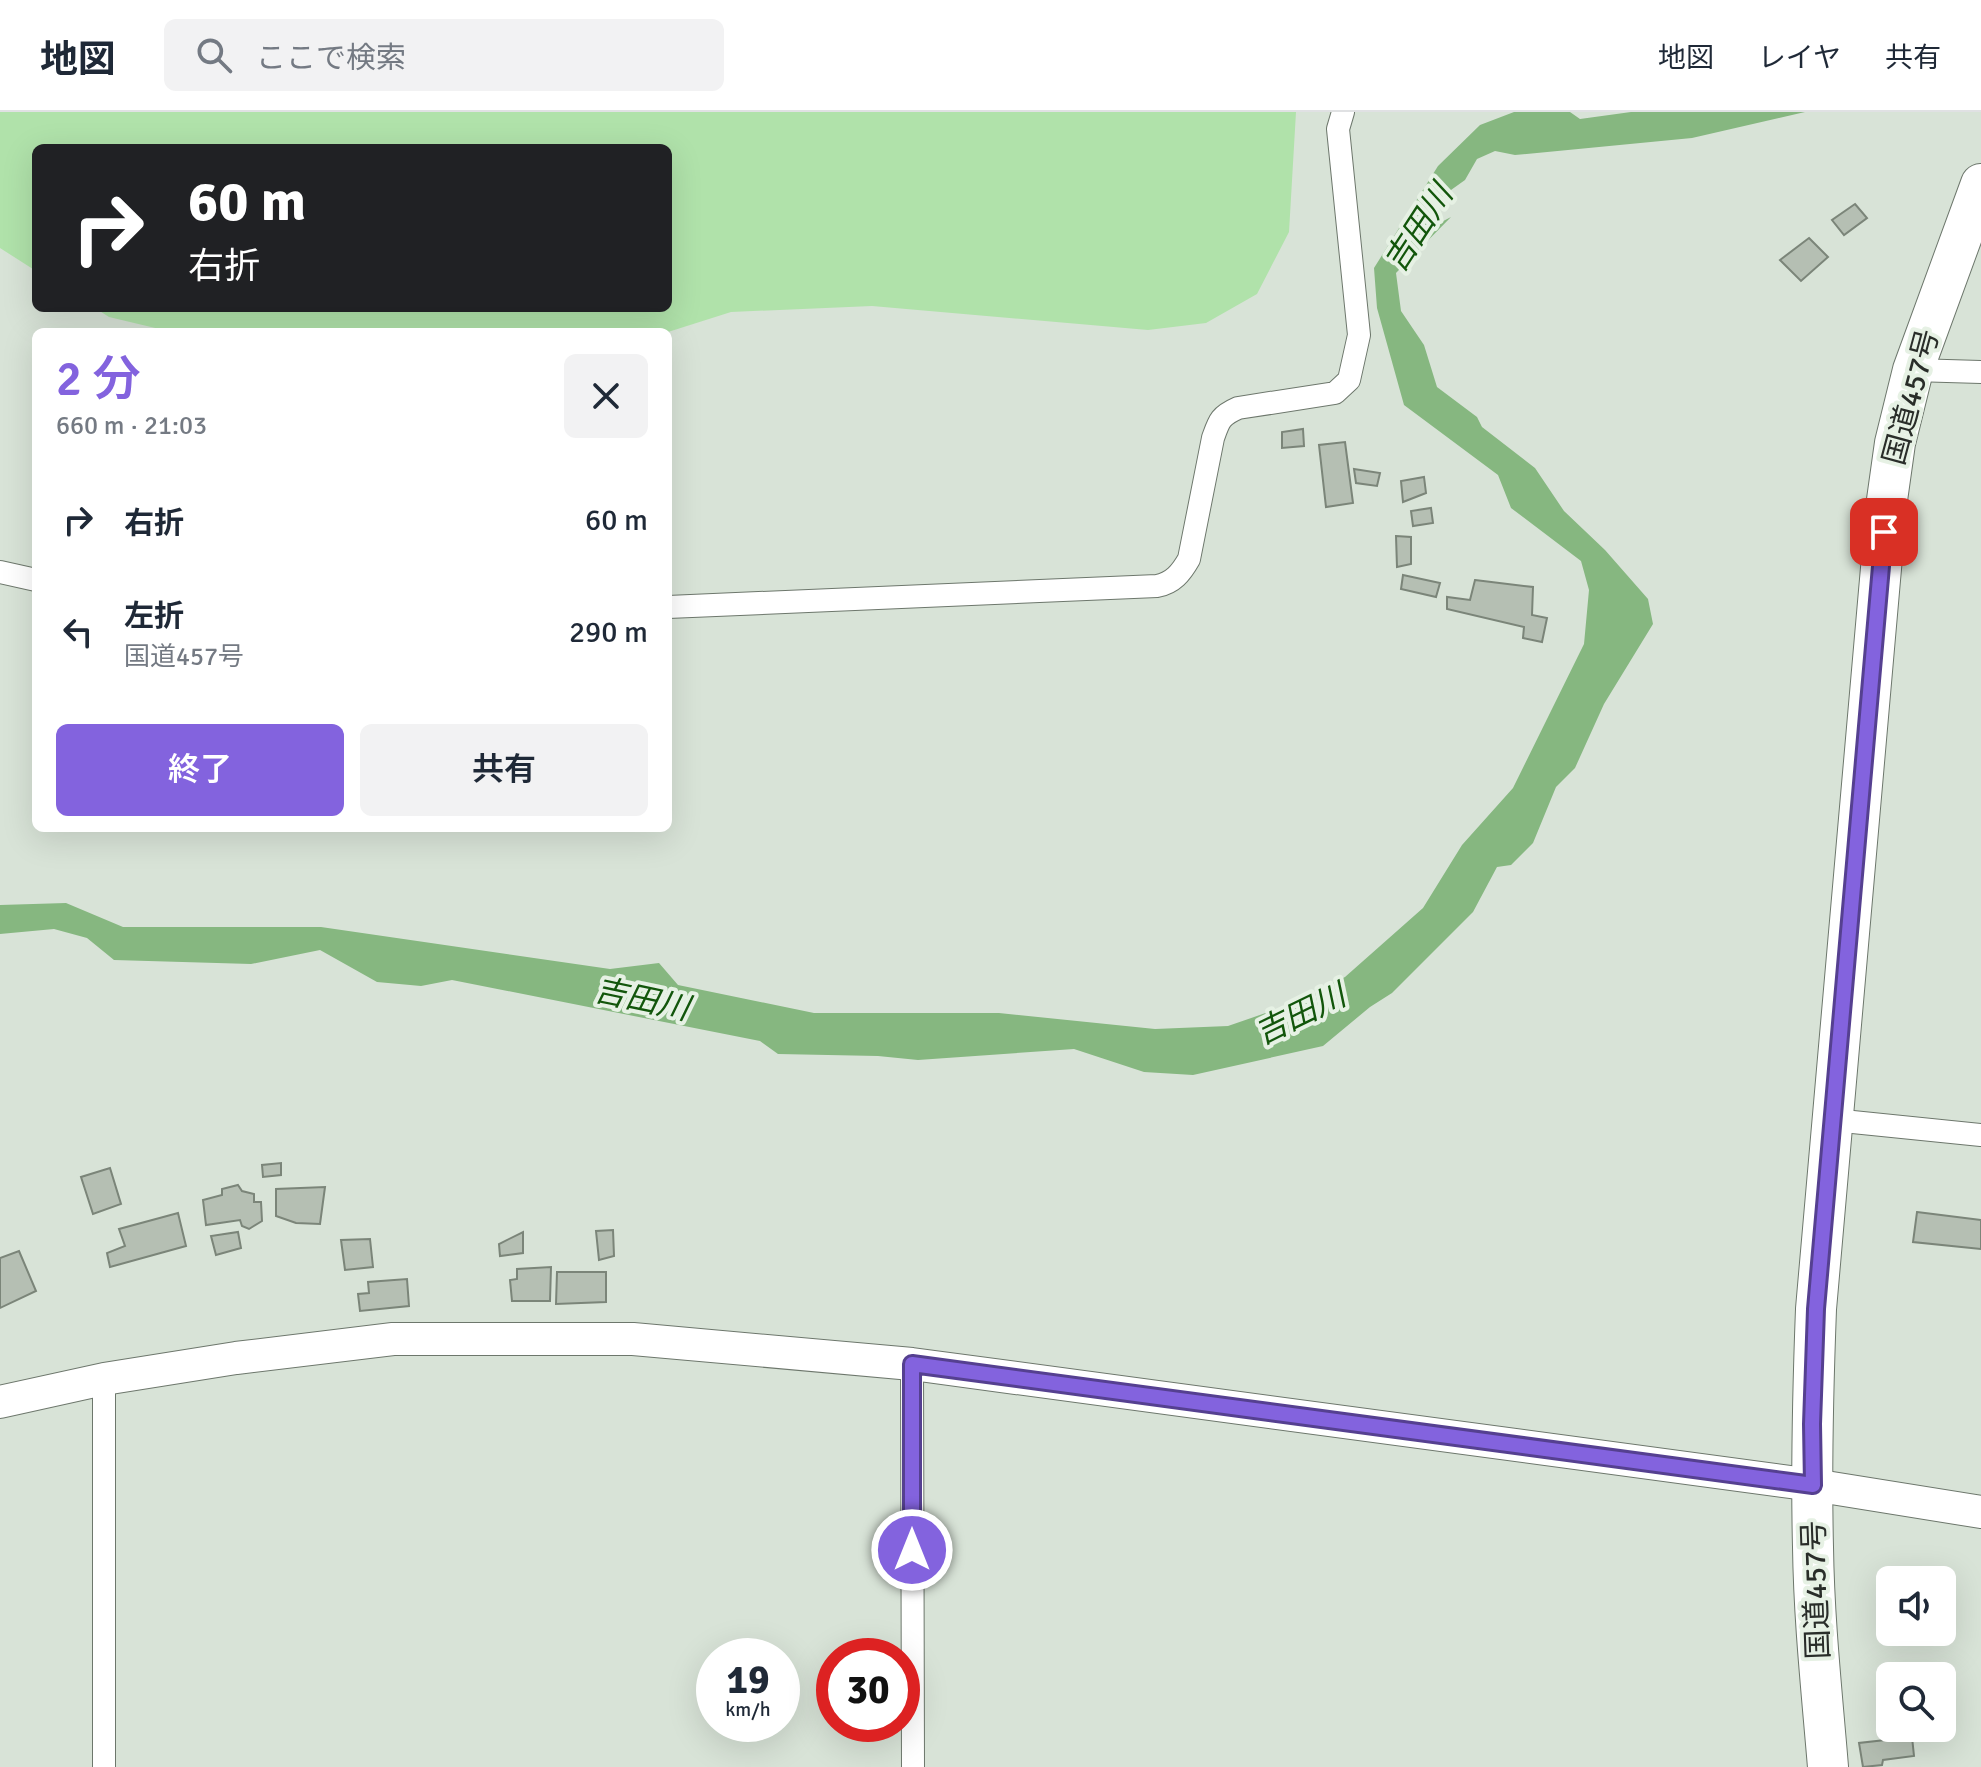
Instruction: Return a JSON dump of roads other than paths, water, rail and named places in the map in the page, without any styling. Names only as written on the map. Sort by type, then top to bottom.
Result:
[{"type":"highway","name":"国道457号","points":[[1828,1767],[1817,1642],[1812,1424],[1816,1309],[1887,500],[1895,443],[1913,370],[1981,184]]},
{"type":"street","points":[[672,607],[1167,584],[1179,574],[1189,559],[1213,438],[1224,415],[1238,408],[1335,393],[1349,380],[1359,335],[1338,129],[1343,112]]},
{"type":"street","points":[[1913,370],[1981,372]]},
{"type":"street","points":[[0,572],[32,579]]},
{"type":"street","points":[[1833,1120],[1981,1135]]},
{"type":"street","points":[[0,1402],[104,1379],[236,1358],[393,1339],[633,1339],[912,1364],[1813,1485],[1981,1512]]},
{"type":"street","points":[[912,1364],[913,1767]]},
{"type":"street","points":[[104,1379],[104,1767]]},
{"type":"water","name":"吉田川","points":[[1514,112],[1570,112],[1580,119],[1631,112],[1805,112],[1692,138],[1515,155],[1495,151],[1477,159],[1465,180],[1444,195],[1428,229],[1451,217],[1396,273],[1401,311],[1424,345],[1437,387],[1535,468],[1564,511],[1605,550],[1648,599],[1653,624],[1604,704],[1575,768],[1556,787],[1533,843],[1511,865],[1497,867],[1473,912],[1392,993],[1323,1046],[1193,1075],[1144,1072],[1074,1049],[918,1060],[778,1054],[760,1041],[452,980],[421,986],[377,982],[320,950],[251,964],[114,960],[87,938],[54,929],[0,934],[0,905],[66,903],[123,927],[321,927],[610,969],[659,963],[678,985],[814,1013],[999,1013],[1155,1029],[1228,1026],[1286,1006],[1345,977],[1423,908],[1462,845],[1513,788],[1584,644],[1589,590],[1581,561],[1511,508],[1498,475],[1404,405],[1377,308],[1374,268],[1438,166],[1480,125]]}]
